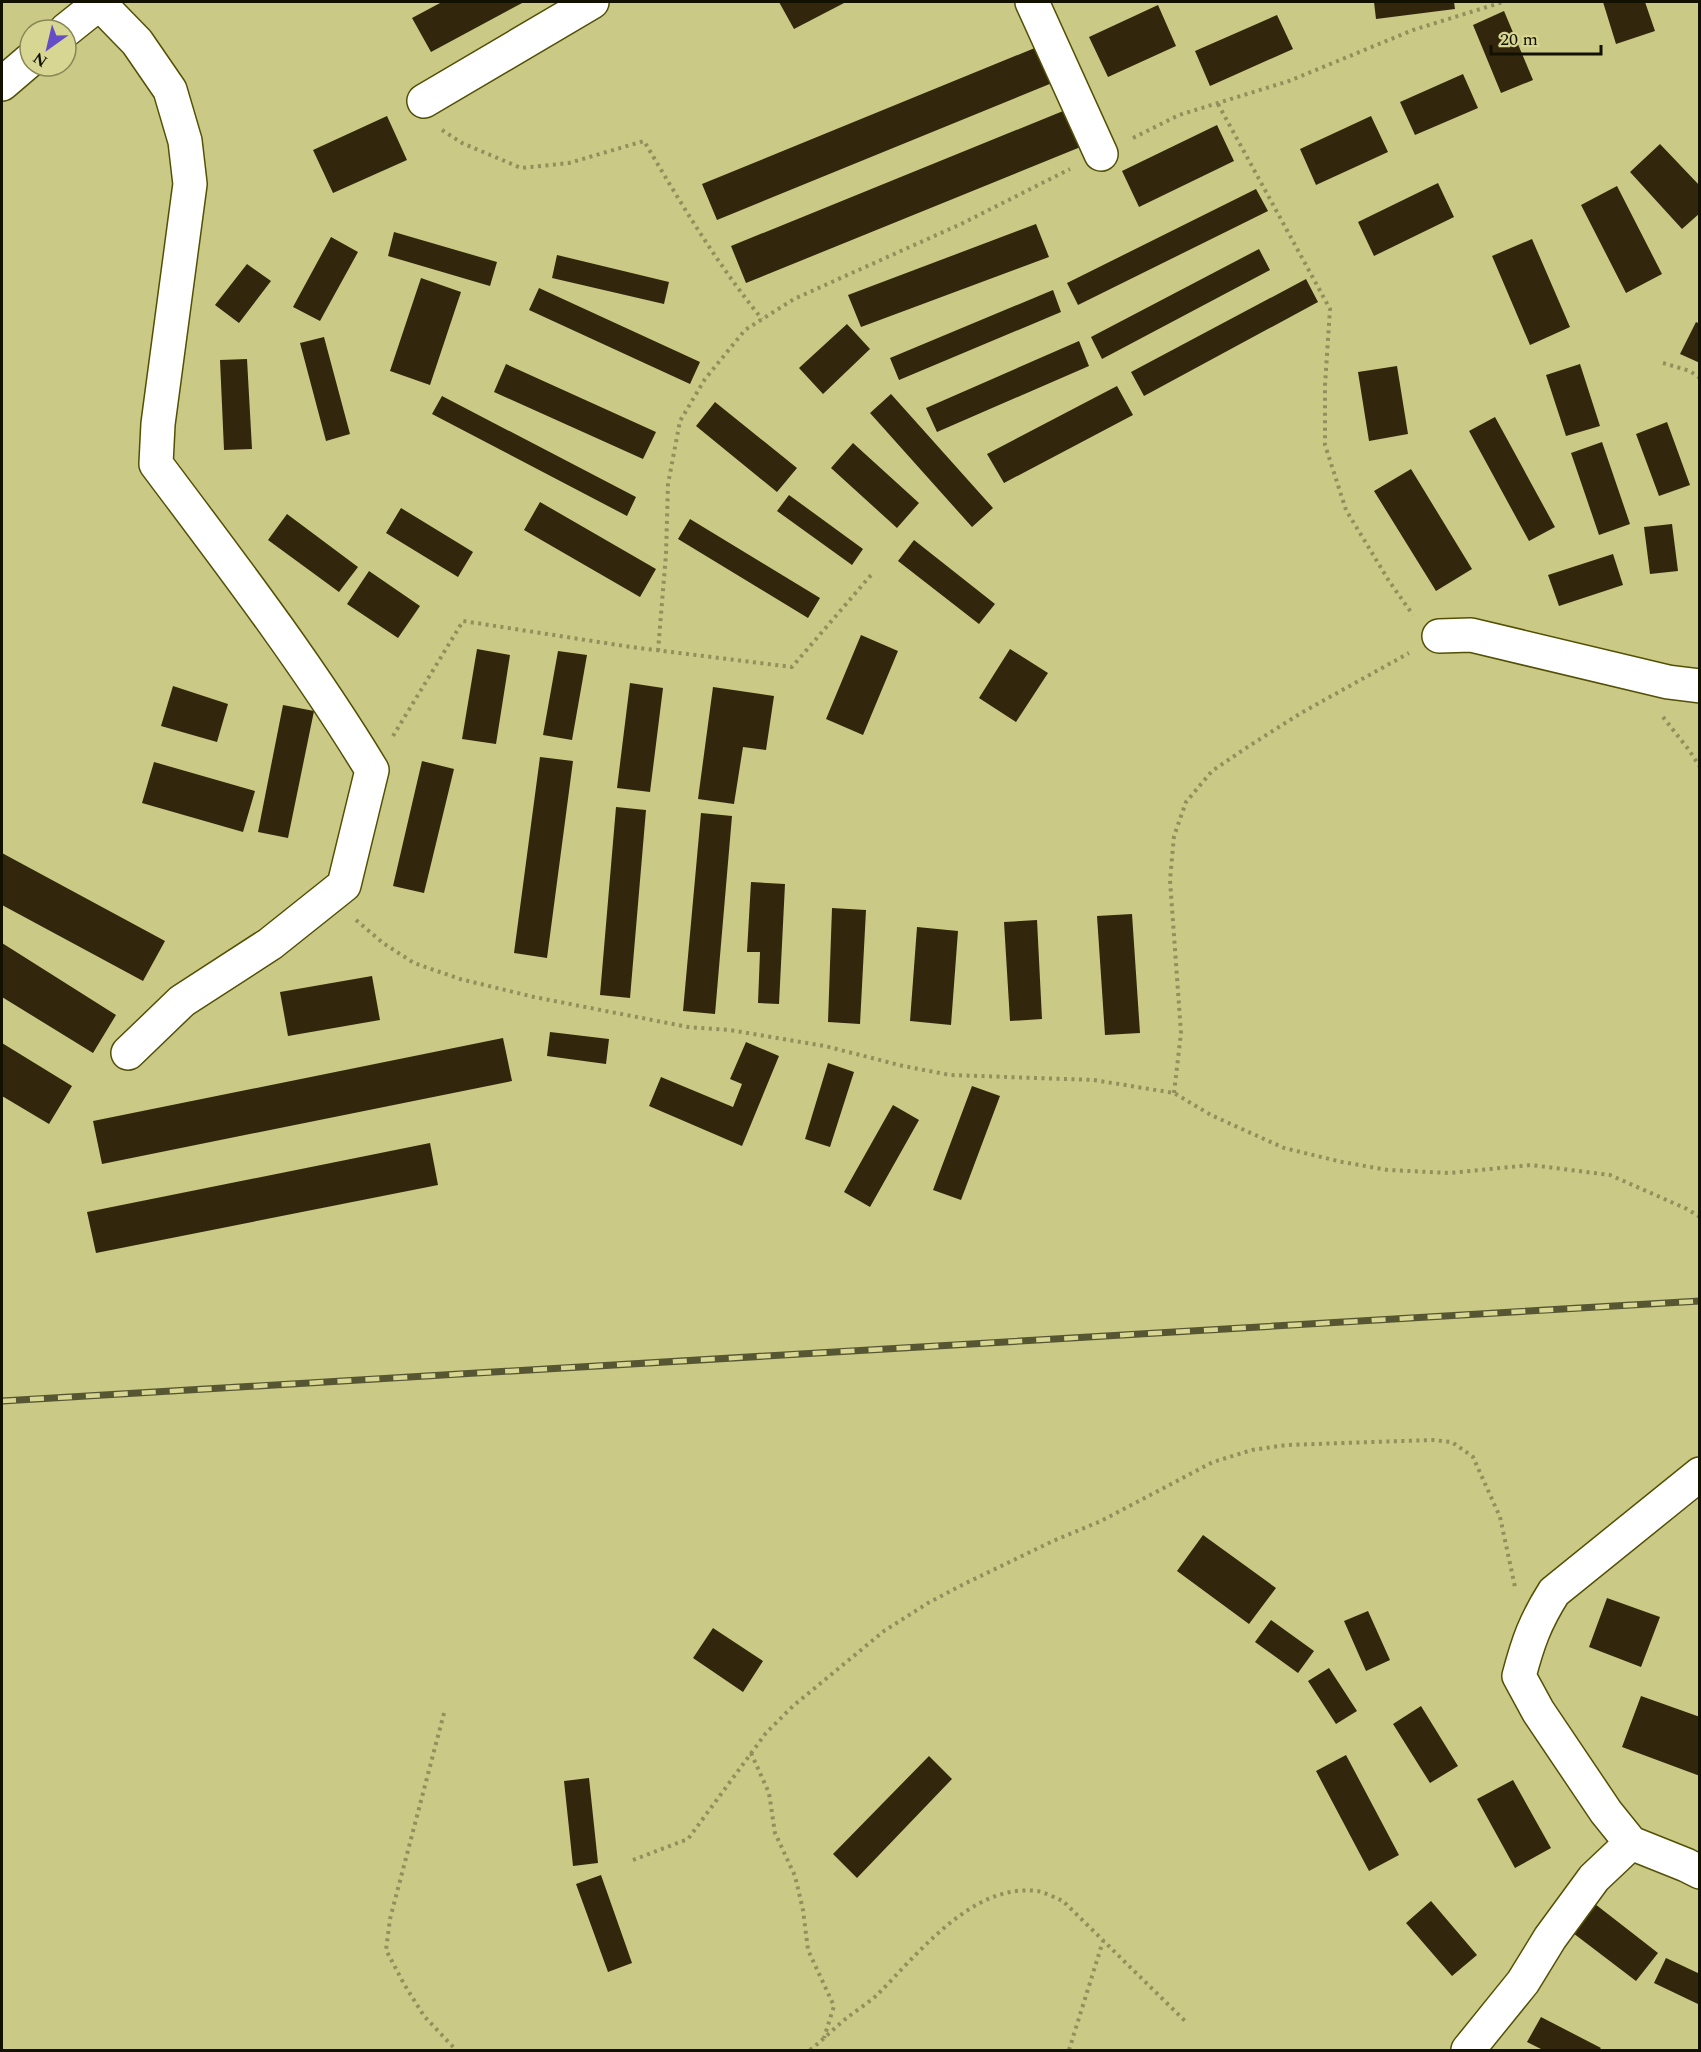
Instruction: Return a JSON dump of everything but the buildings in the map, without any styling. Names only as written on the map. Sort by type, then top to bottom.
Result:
[{"type":"street","points":[[78,20],[100,2],[137,42],[170,90],[185,141],[190,184],[159,424],[156,464],[277,625],[372,770],[344,885],[270,944],[182,1001],[128,1053]]},
{"type":"street","points":[[424,101],[592,2]]},
{"type":"street","points":[[1032,2],[1101,154]]},
{"type":"street","points":[[2,84],[18,70]]},
{"type":"street","points":[[1439,636],[1471,634],[1668,682],[1700,686]]},
{"type":"street","points":[[1700,1474],[1554,1592],[1539,1615],[1528,1640],[1519,1676],[1538,1711],[1606,1812],[1631,1843],[1700,1872]]},
{"type":"street","points":[[1468,2050],[1523,1982],[1550,1938],[1594,1878],[1631,1843]]},
{"type":"path","points":[[658,651],[666,554],[668,484],[680,421],[705,379],[744,330],[794,299],[961,224],[1179,115],[1289,81],[1413,30],[1503,2]]},
{"type":"path","points":[[424,101],[431,124],[462,143],[521,168],[569,163],[644,141],[688,214],[744,297],[762,319]]},
{"type":"path","points":[[1174,1093],[1181,1033],[1170,880],[1174,836],[1186,802],[1212,771],[1249,746],[1301,713],[1439,636],[1417,620],[1389,581],[1346,510],[1325,445],[1325,385],[1330,309],[1218,104]]},
{"type":"path","points":[[1663,363],[1690,371],[1700,378]]},
{"type":"path","points":[[372,770],[463,621],[658,651],[792,667],[871,575]]},
{"type":"path","points":[[328,896],[383,942],[414,963],[460,979],[534,997],[688,1027],[730,1030],[825,1046],[903,1066],[950,1075],[1094,1080],[1174,1093],[1211,1115],[1284,1148],[1388,1170],[1450,1173],[1531,1165],[1610,1175],[1700,1217]]},
{"type":"path","points":[[633,1860],[688,1839],[779,1719],[825,1677],[884,1631],[928,1603],[1004,1563],[1101,1521],[1213,1462],[1252,1450],[1286,1445],[1433,1440],[1452,1442],[1473,1456],[1500,1517],[1528,1640]]},
{"type":"path","points":[[444,1713],[390,1919],[386,1950],[424,2016],[456,2050]]},
{"type":"path","points":[[751,1753],[770,1793],[775,1833],[795,1876],[803,1910],[808,1950],[834,2006],[824,2039]]},
{"type":"path","points":[[810,2050],[846,2018],[875,1997],[912,1957],[950,1924],[975,1906],[1008,1892],[1038,1891],[1063,1901],[1185,2021]]},
{"type":"path","points":[[1069,2050],[1103,1941]]},
{"type":"railway","points":[[2,1401],[1700,1301]]}]
